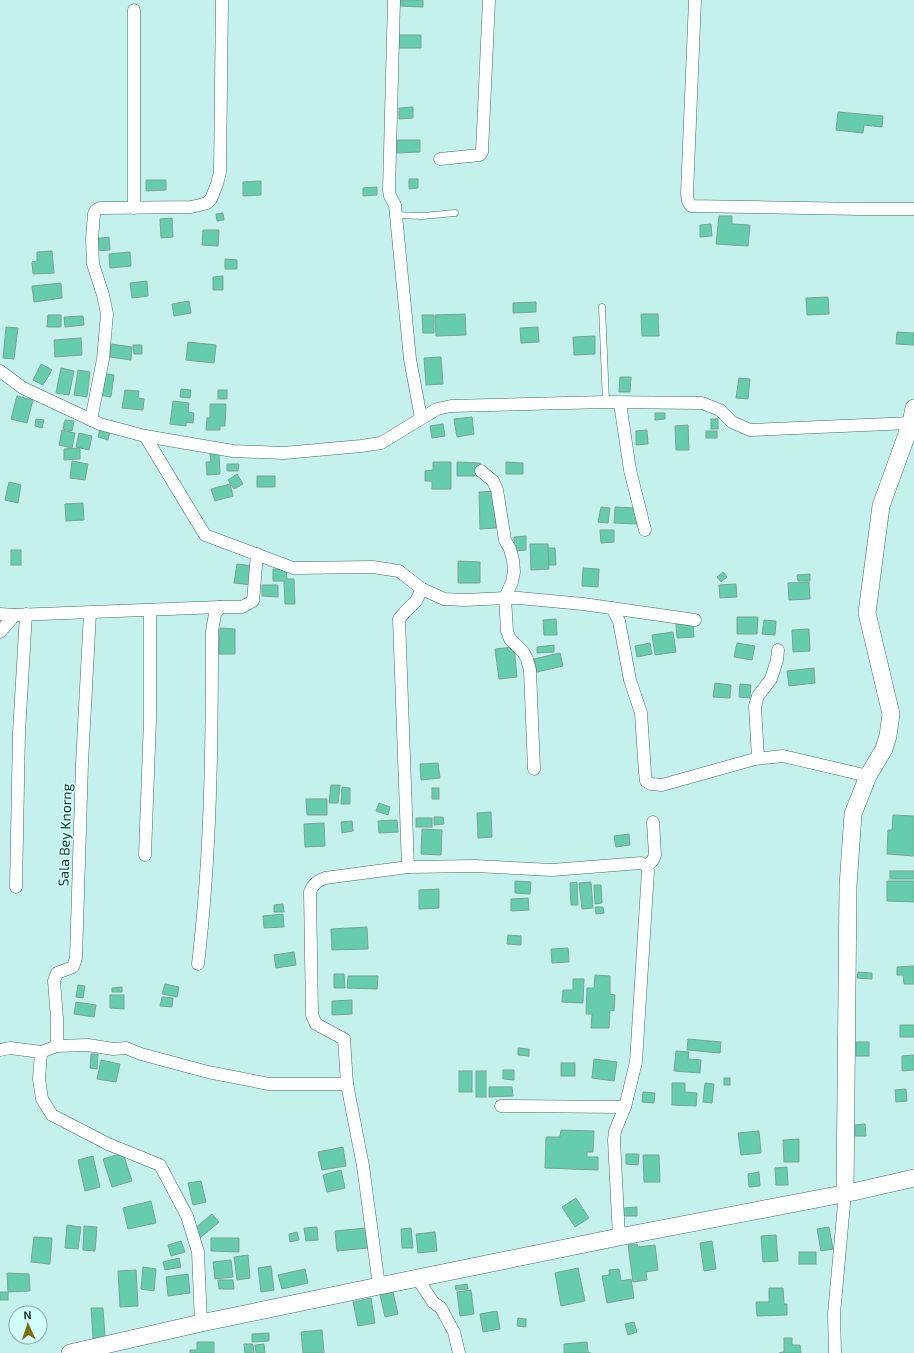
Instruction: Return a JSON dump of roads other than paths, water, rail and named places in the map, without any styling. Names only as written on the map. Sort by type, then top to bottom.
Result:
[{"type":"street","points":[[91,420],[103,359],[107,314],[103,295],[93,264],[92,239],[94,214],[96,210],[100,208],[191,207],[206,203],[211,198],[220,172],[222,0]]},
{"type":"street","points":[[394,0],[389,190],[390,196],[394,200],[395,205],[410,359],[421,418]]},
{"type":"street","points":[[440,160],[480,155],[482,152],[488,0]]},
{"type":"street","points":[[695,0],[687,194],[688,201],[691,206],[914,209]]},
{"type":"street","points":[[134,10],[134,208]]},
{"type":"street","points":[[0,371],[23,388],[100,424],[145,436],[233,450],[284,453],[381,443],[437,409],[451,406],[606,402],[702,403],[720,410],[732,422],[750,430],[912,416],[881,506],[867,613],[891,714],[888,736],[884,749],[868,776],[853,814],[848,886],[849,1192],[834,1314],[835,1353]]},
{"type":"street","points":[[620,403],[630,470],[645,530]]},
{"type":"street","points":[[145,436],[205,535],[293,568],[373,567],[399,571],[422,589],[444,599],[465,600],[505,598],[612,608],[696,620]]},
{"type":"street","points":[[481,471],[493,481],[497,490],[505,540],[510,549],[513,560],[514,572],[512,582],[505,598],[507,630],[510,639],[523,652],[530,670],[534,769]]},
{"type":"street","points":[[0,614],[20,615],[90,613],[242,607],[253,601],[257,554]]},
{"type":"street","points":[[408,867],[399,620],[416,601],[422,589]]},
{"type":"street","points":[[198,964],[204,912],[211,786],[212,631],[215,614],[220,607]]},
{"type":"street","points":[[612,608],[619,621],[630,680],[641,713],[646,781],[651,784],[662,785],[758,758],[783,756],[868,776]]},
{"type":"street","points":[[145,855],[150,719],[150,610]]},
{"type":"street","name":"Sala Bey Knorng","points":[[57,1046],[57,1018],[54,981],[57,973],[73,967],[76,958],[82,763],[90,613]]},
{"type":"street","points":[[0,632],[20,615]]},
{"type":"street","points":[[16,887],[20,615]]},
{"type":"street","points":[[758,758],[755,706],[758,696],[771,679],[778,660],[778,650]]},
{"type":"street","points":[[647,866],[653,860],[655,855],[653,822]]},
{"type":"street","points":[[379,1286],[363,1166],[348,1084],[344,1039],[316,1024],[312,1015],[310,892],[313,885],[318,880],[325,878],[408,867],[475,866],[552,870],[638,863],[642,863],[647,866]]},
{"type":"street","points":[[619,1237],[614,1140],[615,1131],[625,1107],[633,1076],[638,1047],[648,871],[647,866]]},
{"type":"street","points":[[0,1050],[10,1048],[41,1052],[57,1046],[88,1046],[113,1049],[126,1048],[141,1054],[208,1072],[269,1084],[348,1084]]},
{"type":"street","points":[[41,1052],[39,1079],[42,1098],[52,1115],[108,1144],[160,1165],[187,1216],[198,1252],[201,1323]]},
{"type":"street","points":[[501,1106],[625,1107]]},
{"type":"street","points":[[70,1353],[108,1349],[201,1323],[914,1178]]},
{"type":"street","points":[[417,1278],[433,1302],[441,1308],[454,1332],[459,1353]]},
{"type":"lane","points":[[396,215],[422,216],[455,213]]},
{"type":"lane","points":[[602,307],[606,402]]}]
